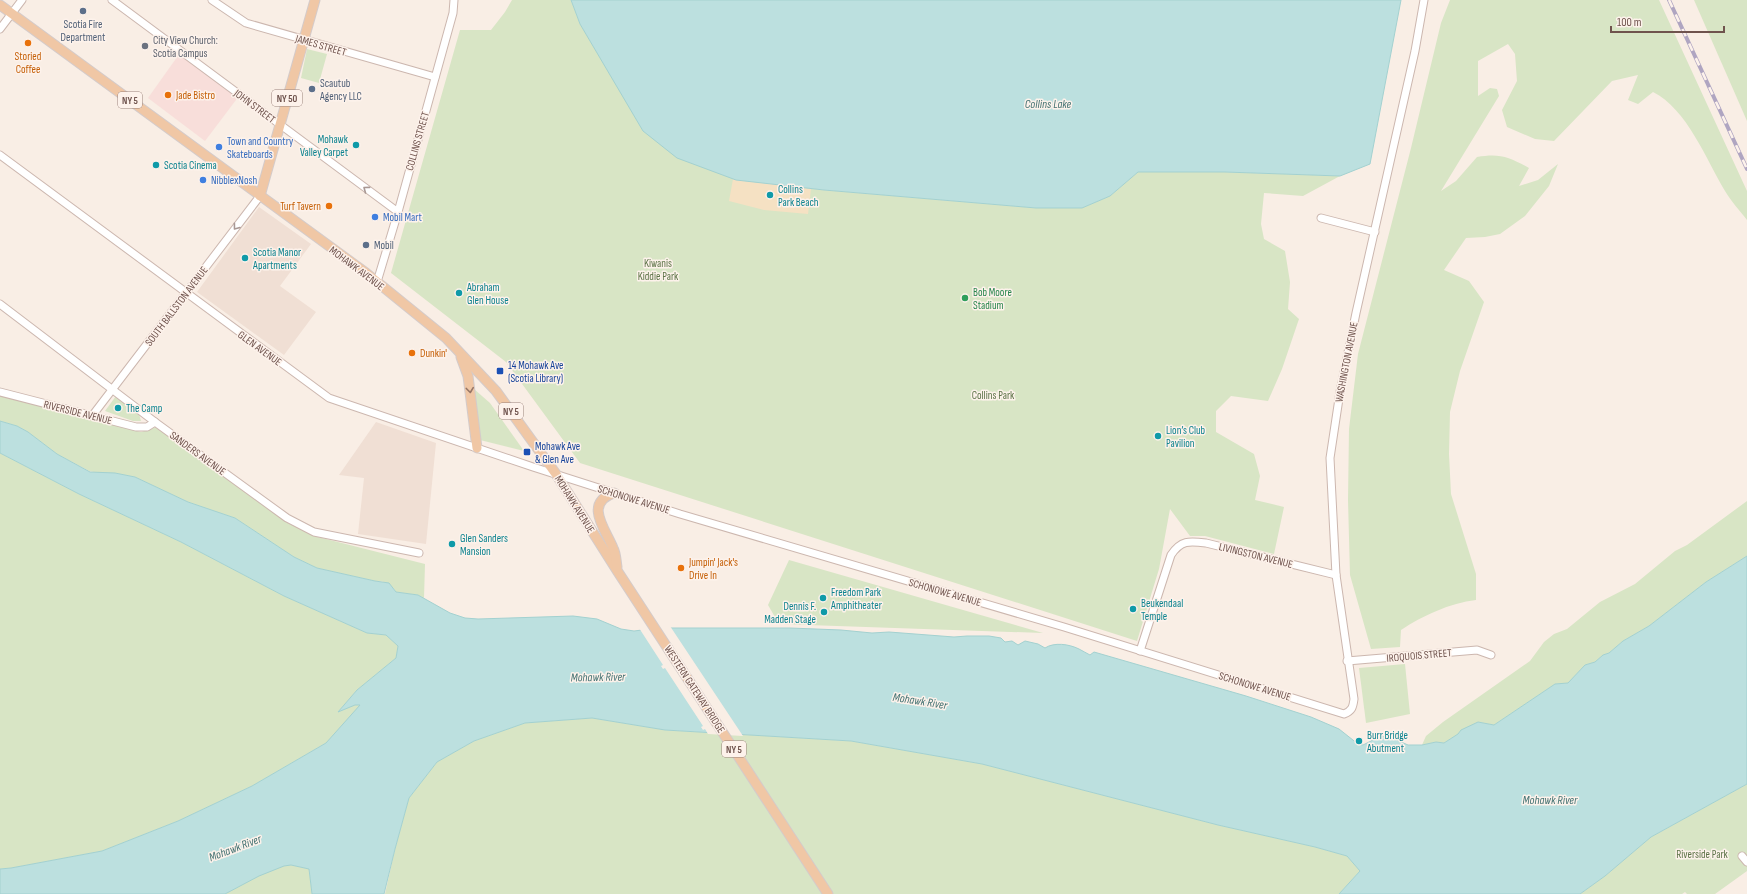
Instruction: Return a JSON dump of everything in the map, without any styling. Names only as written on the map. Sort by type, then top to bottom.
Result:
[{"type":"main road","name":"NY 50","points":[[260,196],[315,0]]},
{"type":"main road","name":"MOHAWK AVENUE","points":[[0,5],[376,282],[446,338],[496,391],[556,474],[639,604]]},
{"type":"main road","points":[[459,352],[468,376],[478,448]]},
{"type":"main road","points":[[614,493],[607,495],[602,500],[598,508],[602,529],[614,548],[618,572]]},
{"type":"main road","name":"WESTERN GATEWAY BRIDGE","points":[[639,604],[828,894]]},
{"type":"street","points":[[0,29],[22,0]]},
{"type":"street","name":"JOHN STREET","points":[[112,0],[398,212]]},
{"type":"street","name":"JAMES STREET","points":[[212,0],[246,23],[435,77]]},
{"type":"street","name":"COLLINS STREET","points":[[376,282],[398,212],[453,13],[454,0]]},
{"type":"street","name":"WASHINGTON AVENUE","points":[[1333,711],[1344,714],[1349,712],[1353,708],[1354,699],[1347,661],[1336,575],[1330,458],[1340,392],[1424,0]]},
{"type":"street","name":"GLEN AVENUE","points":[[0,154],[329,398],[556,474]]},
{"type":"street","name":"SOUTH BALLSTON AVENUE","points":[[92,416],[260,196]]},
{"type":"street","points":[[1321,218],[1374,232]]},
{"type":"street","name":"SANDERS AVENUE","points":[[0,304],[114,389],[155,422],[287,518],[314,532],[419,553]]},
{"type":"street","name":"RIVERSIDE AVENUE","points":[[0,392],[136,427],[147,427],[155,422]]},
{"type":"street","name":"SCHONOWE AVENUE","points":[[556,474],[614,493],[1140,651],[1333,711]]},
{"type":"street","name":"LIVINGSTON AVENUE","points":[[1140,651],[1160,583],[1171,555],[1177,546],[1188,541],[1206,543],[1336,575]]},
{"type":"street","name":"IROQUOIS STREET","points":[[1347,661],[1478,650],[1491,655]]},
{"type":"street","points":[[1742,856],[1747,862]]},
{"type":"shaded area","points":[[180,53],[239,96],[205,141],[148,98]]},
{"type":"shaded area","points":[[259,207],[311,244],[280,286],[316,312],[284,355],[197,292]]},
{"type":"shaded area","points":[[376,422],[436,443],[426,544],[358,534],[364,478],[339,475]]},
{"type":"green space","name":"Collins Park","points":[[512,0],[571,0],[580,24],[613,79],[736,180],[824,190],[1036,208],[1082,208],[1110,196],[1138,172],[1225,172],[1340,176],[1303,196],[1264,193],[1261,224],[1264,239],[1285,251],[1290,282],[1288,309],[1299,319],[1282,369],[1268,401],[1231,396],[1216,411],[1216,432],[1254,454],[1260,476],[1255,500],[1284,507],[1274,554],[1205,536],[1190,536],[1170,509],[1159,569],[1137,641],[580,463],[506,362],[391,273],[460,30],[491,30]]},
{"type":"green space","points":[[1450,0],[1659,0],[1747,191],[1747,220],[1727,195],[1695,136],[1676,110],[1653,92],[1638,104],[1628,100],[1638,75],[1612,81],[1554,141],[1535,139],[1507,127],[1502,110],[1517,81],[1515,54],[1508,44],[1478,61],[1478,96],[1490,88],[1497,89],[1499,96],[1441,191],[1456,181],[1477,157],[1492,155],[1504,157],[1529,168],[1519,186],[1538,180],[1558,164],[1549,186],[1525,216],[1500,234],[1485,237],[1466,238],[1444,270],[1469,281],[1484,302],[1460,371],[1450,412],[1449,454],[1451,494],[1476,574],[1476,600],[1446,607],[1409,625],[1401,630],[1400,647],[1371,649],[1350,575],[1348,500],[1349,429],[1358,354],[1411,148],[1441,23]]},
{"type":"green space","points":[[1694,0],[1747,0],[1747,121]]},
{"type":"green space","points":[[307,49],[327,54],[319,83],[301,78]]},
{"type":"green space","points":[[474,389],[490,403],[524,451],[480,440]]},
{"type":"green space","points":[[0,396],[141,432],[157,427],[288,523],[314,536],[425,564],[424,598],[418,595],[396,592],[385,582],[317,568],[294,557],[235,518],[188,502],[135,477],[115,473],[103,474],[89,471],[57,454],[28,432],[17,426],[0,421]]},
{"type":"green space","points":[[116,396],[139,414],[141,421],[133,421],[105,411]]},
{"type":"green space","points":[[0,453],[79,494],[181,542],[284,596],[367,633],[386,635],[398,646],[396,658],[357,690],[339,711],[355,705],[361,705],[326,743],[252,786],[178,821],[102,851],[0,869]]},
{"type":"green space","points":[[1747,501],[1747,556],[1706,582],[1649,626],[1623,641],[1609,653],[1603,655],[1595,662],[1585,665],[1568,683],[1555,684],[1494,725],[1478,722],[1444,743],[1436,742],[1422,745],[1426,736],[1443,722],[1530,661],[1544,642],[1554,634],[1567,629],[1600,602],[1635,584],[1675,551],[1687,545]]},
{"type":"green space","points":[[789,560],[1043,633],[779,624],[768,605]]},
{"type":"green space","points":[[1405,664],[1410,714],[1366,723],[1359,668]]},
{"type":"green space","points":[[592,718],[665,730],[851,741],[982,764],[1218,825],[1315,847],[1347,856],[1360,871],[1339,894],[385,894],[395,849],[409,798],[437,762],[474,741],[525,723]]},
{"type":"green space","name":"Riverside Park","points":[[1747,784],[1747,871],[1715,894],[1687,894],[1685,892],[1682,894],[1580,894],[1605,876],[1651,837]]},
{"type":"green space","points":[[291,865],[309,869],[312,894],[225,894],[265,872],[282,866]]},
{"type":"sand","name":"Collins Park Beach","points":[[733,179],[811,189],[808,214],[764,210],[729,201]]},
{"type":"water","name":"Collins Lake","points":[[571,0],[1401,0],[1370,164],[1340,176],[1225,172],[1138,172],[1110,196],[1082,208],[1036,208],[824,190],[736,180],[677,158],[643,131],[580,24]]},
{"type":"water","name":"Mohawk River","points":[[0,421],[17,426],[28,432],[57,454],[90,472],[115,473],[135,477],[188,502],[235,518],[294,557],[317,568],[389,583],[396,592],[418,595],[450,613],[465,618],[478,619],[573,616],[597,619],[621,629],[634,631],[658,628],[790,628],[872,633],[889,632],[954,637],[989,636],[1001,638],[1005,642],[1012,641],[1018,645],[1025,641],[1038,644],[1045,648],[1057,644],[1066,645],[1075,647],[1090,655],[1094,652],[1246,696],[1311,717],[1339,729],[1358,744],[1363,745],[1381,736],[1390,737],[1408,745],[1422,745],[1436,742],[1444,743],[1458,734],[1461,730],[1478,722],[1494,725],[1555,684],[1568,683],[1585,665],[1595,662],[1603,655],[1609,653],[1623,641],[1649,626],[1706,582],[1747,556],[1747,784],[1651,837],[1605,876],[1580,894],[1339,894],[1360,871],[1347,856],[1315,847],[1218,825],[982,764],[851,741],[665,730],[592,718],[525,723],[474,741],[437,762],[409,798],[384,894],[312,894],[309,869],[291,865],[284,866],[259,876],[225,894],[0,894],[0,869],[102,851],[178,821],[252,786],[326,743],[360,705],[355,705],[338,712],[357,690],[396,658],[398,646],[386,635],[367,633],[284,596],[181,542],[79,494],[0,453]]},
{"type":"pier","points":[[670,626],[743,736],[708,734],[705,729],[703,730],[701,727],[703,726],[665,668],[663,669],[661,666],[663,665],[639,628]]},
{"type":"railway","points":[[1669,0],[1747,169]]},
{"type":"place","name":"Scotia Fire Department","points":[[83,11]]},
{"type":"place","name":"Storied Coffee","points":[[28,43]]},
{"type":"place","name":"City View Church: Scotia Campus","points":[[145,46]]},
{"type":"place","name":"Scautub Agency LLC","points":[[312,89]]},
{"type":"place","name":"Jade Bistro","points":[[168,95]]},
{"type":"place","name":"Mohawk Valley Carpet","points":[[356,145]]},
{"type":"place","name":"Town and Country Skateboards","points":[[219,147]]},
{"type":"place","name":"Scotia Cinema","points":[[156,165]]},
{"type":"place","name":"NibblexNosh","points":[[203,180]]},
{"type":"place","name":"Collins Park Beach","points":[[770,195]]},
{"type":"place","name":"Turf Tavern","points":[[329,206]]},
{"type":"place","name":"Mobil Mart","points":[[375,217]]},
{"type":"place","name":"Mobil","points":[[366,245]]},
{"type":"place","name":"Scotia Manor Apartments","points":[[245,258]]},
{"type":"place","name":"Abraham Glen House","points":[[459,293]]},
{"type":"place","name":"Bob Moore Stadium","points":[[965,298]]},
{"type":"place","name":"Dunkin'","points":[[412,353]]},
{"type":"place","name":"14 Mohawk Ave (Scotia Library)","points":[[500,371]]},
{"type":"place","name":"The Camp","points":[[118,408]]},
{"type":"place","name":"Lion’s Club Pavilion","points":[[1158,436]]},
{"type":"place","name":"Mohawk Ave & Glen Ave","points":[[527,452]]},
{"type":"place","name":"Glen Sanders Mansion","points":[[452,544]]},
{"type":"place","name":"Jumpin' Jack's Drive In","points":[[681,568]]},
{"type":"place","name":"Freedom Park Amphitheater","points":[[823,598]]},
{"type":"place","name":"Beukendaal Temple","points":[[1133,609]]},
{"type":"place","name":"Dennis F. Madden Stage","points":[[824,612]]},
{"type":"place","name":"Burr Bridge Abutment","points":[[1359,741]]},
{"type":"park label","name":"Kiwanis Kiddie Park","points":[[658,269]]}]
